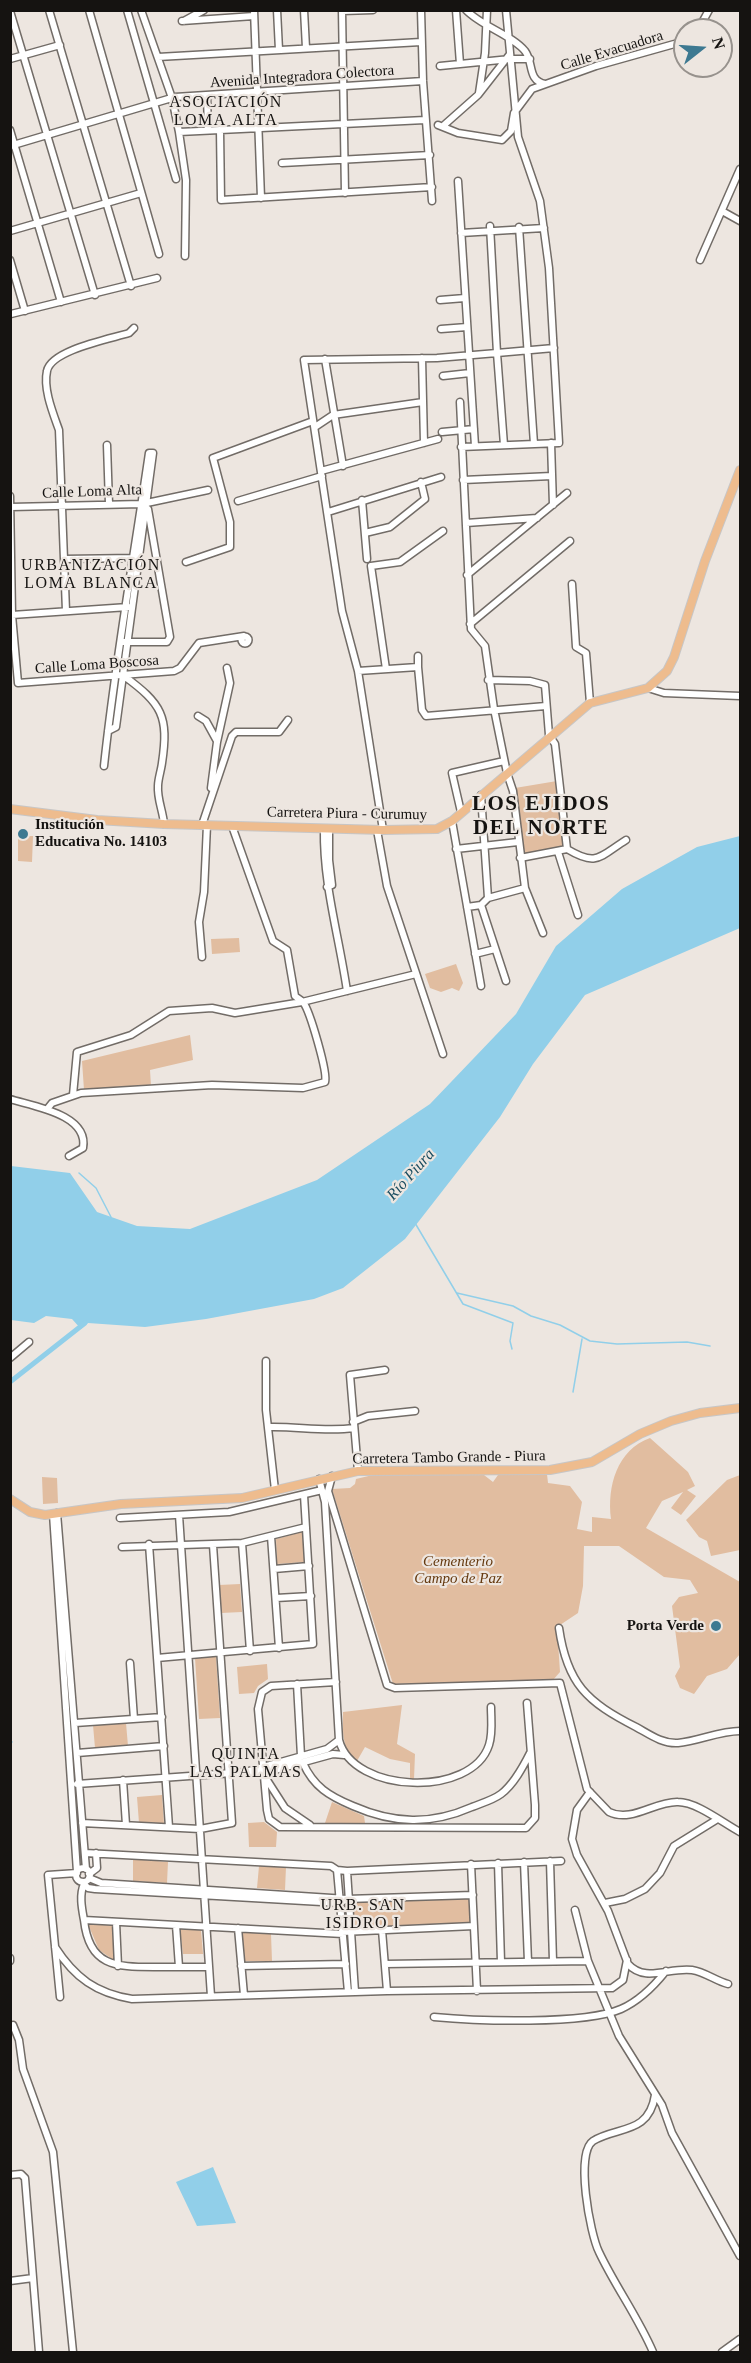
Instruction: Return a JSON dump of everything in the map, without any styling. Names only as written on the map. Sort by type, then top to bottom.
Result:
[{"type":"main road","points":[[648,688],[667,670],[674,657],[705,561],[741,470]]},
{"type":"main road","name":"Carretera Piura - Curumuy","points":[[10,809],[97,820],[164,824],[380,830],[437,829],[452,820],[549,735],[590,703],[648,688]]},
{"type":"main road","name":"Carretera Tambo Grande - Piura","points":[[10,1499],[36,1514],[55,1514],[121,1504],[223,1501],[358,1471],[535,1470],[583,1464],[599,1458],[640,1434],[671,1421],[699,1413],[741,1408]]},
{"type":"street","points":[[50,10],[131,286]]},
{"type":"street","points":[[89,10],[159,254]]},
{"type":"street","points":[[127,10],[176,179]]},
{"type":"street","points":[[141,10],[171,98],[179,132],[186,180],[185,256]]},
{"type":"street","points":[[204,10],[183,21],[254,13],[261,198]]},
{"type":"street","points":[[277,10],[279,50]]},
{"type":"street","points":[[303,10],[306,48]]},
{"type":"street","points":[[421,10],[425,120],[430,155],[432,201]]},
{"type":"street","points":[[456,10],[460,64]]},
{"type":"street","points":[[466,10],[486,26],[521,47],[530,59],[532,76],[539,83],[546,85]]},
{"type":"street","points":[[461,447],[559,443],[544,228],[538,191],[519,137],[509,57],[506,10]]},
{"type":"street","points":[[10,11],[73,213],[95,295]]},
{"type":"street","points":[[345,193],[342,11],[371,11]]},
{"type":"street","points":[[478,95],[484,62],[486,11]]},
{"type":"street","points":[[158,57],[421,42]]},
{"type":"street","name":"Calle Evacuadora","points":[[517,109],[529,92],[596,66],[673,44]]},
{"type":"street","points":[[10,58],[60,45]]},
{"type":"street","points":[[440,66],[509,57],[530,59]]},
{"type":"street","points":[[509,57],[478,95],[440,125],[472,136],[502,140],[511,130],[517,109]]},
{"type":"street","name":"Avenida Integradora Colectora","points":[[13,145],[171,98],[423,81]]},
{"type":"street","points":[[207,96],[208,130]]},
{"type":"street","points":[[179,132],[344,126],[425,120]]},
{"type":"street","points":[[10,130],[61,302]]},
{"type":"street","points":[[220,130],[221,200],[432,187]]},
{"type":"street","points":[[282,163],[430,155]]},
{"type":"street","points":[[700,260],[741,169]]},
{"type":"street","points":[[458,181],[475,447]]},
{"type":"street","points":[[10,231],[141,193]]},
{"type":"street","points":[[722,211],[741,221]]},
{"type":"street","points":[[519,228],[534,444]]},
{"type":"street","points":[[461,233],[490,229],[544,228]]},
{"type":"street","points":[[490,229],[504,445]]},
{"type":"street","points":[[10,260],[25,311]]},
{"type":"street","points":[[10,314],[157,278]]},
{"type":"street","points":[[440,300],[465,298]]},
{"type":"street","points":[[441,329],[467,327]]},
{"type":"street","points":[[66,611],[59,430],[46,382],[46,372],[50,363],[61,354],[129,333],[134,328]]},
{"type":"street","points":[[443,1054],[387,886],[358,671],[346,633],[304,360],[469,356],[554,348]]},
{"type":"street","points":[[422,358],[424,443]]},
{"type":"street","points":[[325,360],[343,466]]},
{"type":"street","points":[[443,376],[470,373]]},
{"type":"street","points":[[186,562],[230,547],[230,522],[213,458],[314,424],[333,415],[423,402]]},
{"type":"street","points":[[472,402],[459,402],[470,624],[472,632],[485,646],[488,680],[504,761],[513,791],[525,888],[543,933]]},
{"type":"street","points":[[442,432],[474,429]]},
{"type":"street","points":[[238,501],[343,466],[438,440]]},
{"type":"street","points":[[551,443],[553,504]]},
{"type":"street","points":[[107,445],[109,504]]},
{"type":"street","points":[[104,765],[108,731],[116,727],[120,675],[129,607],[144,503],[153,453],[149,453],[144,503],[170,637],[167,642],[125,642]]},
{"type":"street","points":[[463,480],[552,476]]},
{"type":"street","points":[[328,512],[441,477]]},
{"type":"street","points":[[365,533],[390,527],[425,499],[421,482]]},
{"type":"street","name":"Calle Loma Alta","points":[[11,507],[144,503],[208,490]]},
{"type":"street","points":[[467,575],[567,493]]},
{"type":"street","points":[[10,496],[12,615],[129,607]]},
{"type":"street","points":[[362,500],[367,559]]},
{"type":"street","points":[[466,523],[538,518]]},
{"type":"street","points":[[386,669],[371,566],[400,562],[443,531]]},
{"type":"street","points":[[470,624],[570,541]]},
{"type":"street","points":[[64,559],[136,557]]},
{"type":"street","points":[[572,584],[576,647],[586,653],[590,703]]},
{"type":"street","name":"Calle Loma Boscosa","points":[[12,615],[18,683],[176,671],[199,643],[235,636],[243,638]]},
{"type":"street","points":[[418,656],[422,710],[426,716],[546,706]]},
{"type":"street","points":[[358,671],[418,667]]},
{"type":"street","points":[[202,957],[199,922],[204,892],[204,825],[216,762],[217,742],[230,683],[227,668]]},
{"type":"street","points":[[120,675],[148,695],[160,709],[164,721],[163,758],[158,786],[164,824]]},
{"type":"street","points":[[488,680],[530,681],[545,685],[549,735],[555,744],[567,849],[583,860],[591,860],[626,840]]},
{"type":"street","points":[[648,688],[664,693],[685,695],[741,696]]},
{"type":"street","points":[[198,716],[206,721],[217,742]]},
{"type":"street","points":[[207,809],[232,736],[236,732],[279,732],[288,720]]},
{"type":"street","points":[[461,812],[452,773],[504,761]]},
{"type":"street","points":[[481,795],[488,898]]},
{"type":"street","points":[[452,820],[481,986]]},
{"type":"street","points":[[48,1108],[52,1103],[73,1095],[212,1085],[303,1088],[323,1083],[326,1073],[302,1002],[295,996],[287,950],[273,941],[232,826]]},
{"type":"street","points":[[327,829],[327,887],[334,909],[347,991]]},
{"type":"street","points":[[456,849],[518,842]]},
{"type":"street","points":[[520,858],[567,849]]},
{"type":"street","points":[[558,852],[578,915]]},
{"type":"street","points":[[467,907],[481,904],[488,898],[525,888]]},
{"type":"street","points":[[481,904],[506,981]]},
{"type":"street","points":[[475,954],[495,949]]},
{"type":"street","points":[[73,1095],[78,1053],[132,1035],[169,1011],[212,1008],[235,1013],[302,1002],[416,974]]},
{"type":"street","points":[[10,1099],[58,1112],[78,1129],[82,1136],[82,1148],[69,1155]]},
{"type":"street","points":[[10,1358],[29,1342]]},
{"type":"street","points":[[266,1361],[268,1426],[275,1490]]},
{"type":"street","points":[[358,1471],[350,1375],[385,1370]]},
{"type":"street","points":[[268,1426],[293,1426],[329,1432],[353,1425],[368,1416],[415,1412]]},
{"type":"street","points":[[332,1476],[328,1491],[387,1685],[396,1688],[560,1683],[590,1792],[614,1814],[637,1813],[678,1802],[700,1809],[741,1832]]},
{"type":"street","points":[[319,1479],[326,1509],[339,1740],[344,1755],[358,1767],[393,1780],[414,1784],[431,1783],[465,1770],[480,1760],[489,1745],[491,1707]]},
{"type":"street","points":[[120,1518],[241,1511],[322,1490]]},
{"type":"street","points":[[157,1658],[313,1644],[304,1495]]},
{"type":"street","points":[[55,1514],[88,1874]]},
{"type":"street","points":[[55,1514],[76,1878],[95,1889],[205,1892]]},
{"type":"street","points":[[179,1515],[211,1996]]},
{"type":"street","points":[[122,1547],[149,1544],[242,1543],[306,1527]]},
{"type":"street","points":[[272,1536],[279,1648]]},
{"type":"street","points":[[242,1543],[250,1651]]},
{"type":"street","points":[[149,1544],[169,1827]]},
{"type":"street","points":[[82,1823],[200,1829],[232,1823],[213,1545]]},
{"type":"street","points":[[274,1569],[309,1566]]},
{"type":"street","points":[[276,1598],[311,1596]]},
{"type":"street","points":[[559,1628],[565,1662],[584,1692],[600,1707],[651,1737],[678,1743],[741,1731]]},
{"type":"street","points":[[130,1663],[134,1719]]},
{"type":"street","points":[[336,1682],[271,1686],[260,1696],[258,1709],[267,1810],[272,1822],[280,1827],[521,1830],[532,1824],[535,1805],[527,1703]]},
{"type":"street","points":[[297,1684],[302,1760],[312,1780],[325,1793],[372,1814],[414,1822],[456,1814],[505,1790],[516,1777],[530,1751]]},
{"type":"street","points":[[75,1723],[162,1717]]},
{"type":"street","points":[[302,1760],[330,1748],[339,1740]]},
{"type":"street","points":[[77,1753],[164,1746]]},
{"type":"street","points":[[71,1784],[246,1772],[333,1754],[344,1755]]},
{"type":"street","points":[[264,1770],[274,1796],[285,1808],[314,1827]]},
{"type":"street","points":[[123,1780],[126,1825]]},
{"type":"street","points":[[55,1947],[66,1966],[84,1984],[110,1996],[132,1999],[387,1991],[601,1989],[619,1984],[623,1980],[627,1960],[623,1944],[605,1903],[577,1855],[572,1839],[577,1810],[590,1792]]},
{"type":"street","points":[[700,1809],[704,1818],[703,1830]]},
{"type":"street","points":[[369,1828],[372,1814]]},
{"type":"street","points":[[456,1814],[459,1829]]},
{"type":"street","points":[[605,1903],[625,1899],[645,1889],[660,1873],[674,1846],[716,1820]]},
{"type":"street","points":[[85,1853],[331,1866],[337,1870],[561,1861]]},
{"type":"street","points":[[96,1853],[97,1868],[88,1874],[81,1894],[88,1941],[95,1952],[118,1966],[209,1967]]},
{"type":"street","points":[[550,1861],[553,1961]]},
{"type":"street","points":[[524,1862],[528,1962]]},
{"type":"street","points":[[498,1863],[501,1962]]},
{"type":"street","points":[[471,1864],[477,1991]]},
{"type":"street","points":[[337,1870],[338,1900],[345,1932],[351,1992]]},
{"type":"street","points":[[347,1870],[346,1964],[351,1992]]},
{"type":"street","points":[[60,1997],[48,1875],[77,1872],[88,1874],[101,1883],[338,1900],[473,1894]]},
{"type":"street","points":[[575,1910],[588,1961],[619,2036],[656,2095],[672,2133],[741,2256]]},
{"type":"street","points":[[84,1920],[345,1932],[474,1926]]},
{"type":"street","points":[[116,1922],[118,1966]]},
{"type":"street","points":[[176,1925],[179,1967]]},
{"type":"street","points":[[238,1928],[244,1995]]},
{"type":"street","points":[[382,1930],[387,1991]]},
{"type":"street","points":[[627,1960],[640,1974],[647,1975],[666,1970],[695,1971],[728,1984]]},
{"type":"street","points":[[385,1964],[588,1961]]},
{"type":"street","points":[[241,1966],[346,1964]]},
{"type":"street","points":[[434,2017],[591,2018],[620,2010],[644,1994],[666,1970]]},
{"type":"street","points":[[11,2024],[19,2040],[23,2069],[53,2152],[73,2352]]},
{"type":"street","points":[[652,2352],[596,2246],[584,2170],[587,2149],[591,2143],[627,2130],[639,2123],[649,2112],[656,2095]]},
{"type":"street","points":[[10,2175],[23,2176],[39,2352]]},
{"type":"street","points":[[10,2281],[33,2278]]},
{"type":"street","points":[[722,2352],[741,2339]]},
{"type":"green space","points":[[557,781],[566,847],[524,856],[515,788]]},
{"type":"green space","points":[[18,836],[33,836],[32,862],[18,861]]},
{"type":"green space","points":[[239,938],[240,952],[212,954],[211,939]]},
{"type":"green space","points":[[456,964],[463,983],[459,991],[452,988],[441,992],[430,988],[425,974]]},
{"type":"green space","points":[[190,1035],[193,1060],[150,1070],[151,1086],[84,1090],[82,1061]]},
{"type":"green space","name":"Cementerio Campo de Paz","points":[[650,1438],[688,1472],[695,1486],[687,1490],[696,1496],[681,1515],[671,1508],[683,1492],[662,1501],[646,1528],[740,1582],[740,1654],[727,1669],[707,1676],[694,1694],[680,1688],[675,1676],[680,1667],[672,1606],[679,1597],[698,1593],[690,1580],[664,1577],[619,1546],[584,1546],[583,1586],[578,1613],[557,1627],[560,1672],[553,1680],[393,1684],[332,1489],[350,1488],[355,1484],[356,1479],[377,1474],[484,1475],[493,1482],[498,1475],[547,1474],[548,1483],[570,1486],[582,1502],[577,1529],[592,1532],[592,1517],[611,1519],[613,1482],[622,1460],[629,1451]]},
{"type":"green space","points":[[740,1475],[740,1550],[711,1556],[707,1541],[699,1537],[686,1520],[727,1480]]},
{"type":"green space","points":[[42,1477],[57,1478],[58,1503],[43,1504]]},
{"type":"green space","points":[[302,1532],[305,1562],[277,1564],[276,1539]]},
{"type":"green space","points":[[240,1584],[242,1612],[221,1613],[219,1585]]},
{"type":"green space","points":[[216,1656],[220,1718],[199,1719],[195,1658]]},
{"type":"green space","points":[[267,1664],[268,1679],[258,1686],[254,1693],[239,1694],[237,1667]]},
{"type":"green space","points":[[402,1705],[397,1744],[415,1754],[414,1779],[410,1779],[410,1763],[390,1759],[365,1747],[357,1761],[348,1751],[344,1739],[343,1712]]},
{"type":"green space","points":[[126,1723],[128,1746],[95,1748],[93,1725]]},
{"type":"green space","points":[[162,1795],[164,1824],[139,1823],[137,1797]]},
{"type":"green space","points":[[332,1802],[364,1816],[365,1823],[325,1823]]},
{"type":"green space","points":[[264,1822],[277,1832],[276,1847],[249,1847],[248,1823]]},
{"type":"green space","points":[[133,1859],[168,1862],[167,1883],[133,1881]]},
{"type":"green space","points":[[259,1866],[286,1867],[285,1890],[257,1888]]},
{"type":"green space","points":[[469,1897],[471,1924],[355,1930],[350,1901]]},
{"type":"green space","points":[[88,1924],[113,1925],[115,1961],[99,1950]]},
{"type":"green space","points":[[180,1929],[201,1930],[203,1954],[183,1954]]},
{"type":"green space","points":[[242,1932],[271,1934],[272,1961],[244,1961]]},
{"type":"water","name":"Río Piura","points":[[740,836],[740,928],[585,995],[533,1064],[500,1117],[405,1239],[343,1288],[314,1299],[206,1319],[145,1327],[88,1323],[81,1329],[72,1319],[46,1316],[34,1323],[11,1320],[11,1166],[70,1173],[97,1212],[137,1226],[190,1229],[317,1180],[430,1104],[516,1014],[556,946],[622,889],[697,847]]},
{"type":"water","points":[[213,2167],[236,2223],[197,2226],[176,2182]]},
{"type":"waterway","points":[[79,1173],[96,1188],[111,1217]]},
{"type":"waterway","points":[[415,1223],[463,1304],[513,1323],[510,1341],[512,1349]]},
{"type":"waterway","points":[[457,1293],[513,1306],[531,1316],[560,1325],[590,1341],[617,1344],[687,1342],[710,1346]]},
{"type":"waterway","points":[[10,1382],[85,1323]]},
{"type":"waterway","points":[[573,1392],[582,1339]]},
{"type":"place","name":"Institución Educativa No. 14103","points":[[23,834]]},
{"type":"place","name":"Porta Verde","points":[[716,1626]]},
{"type":"district","name":"ASOCIACIÓN LOMA ALTA","points":[[226,112]]},
{"type":"district","name":"URBANIZACIÓN LOMA BLANCA","points":[[91,575]]},
{"type":"district","name":"LOS EJIDOS DEL NORTE","points":[[541,817]]},
{"type":"district","name":"QUINTA LAS PALMAS","points":[[246,1764]]},
{"type":"district","name":"URB. SAN ISIDRO I","points":[[363,1915]]}]
